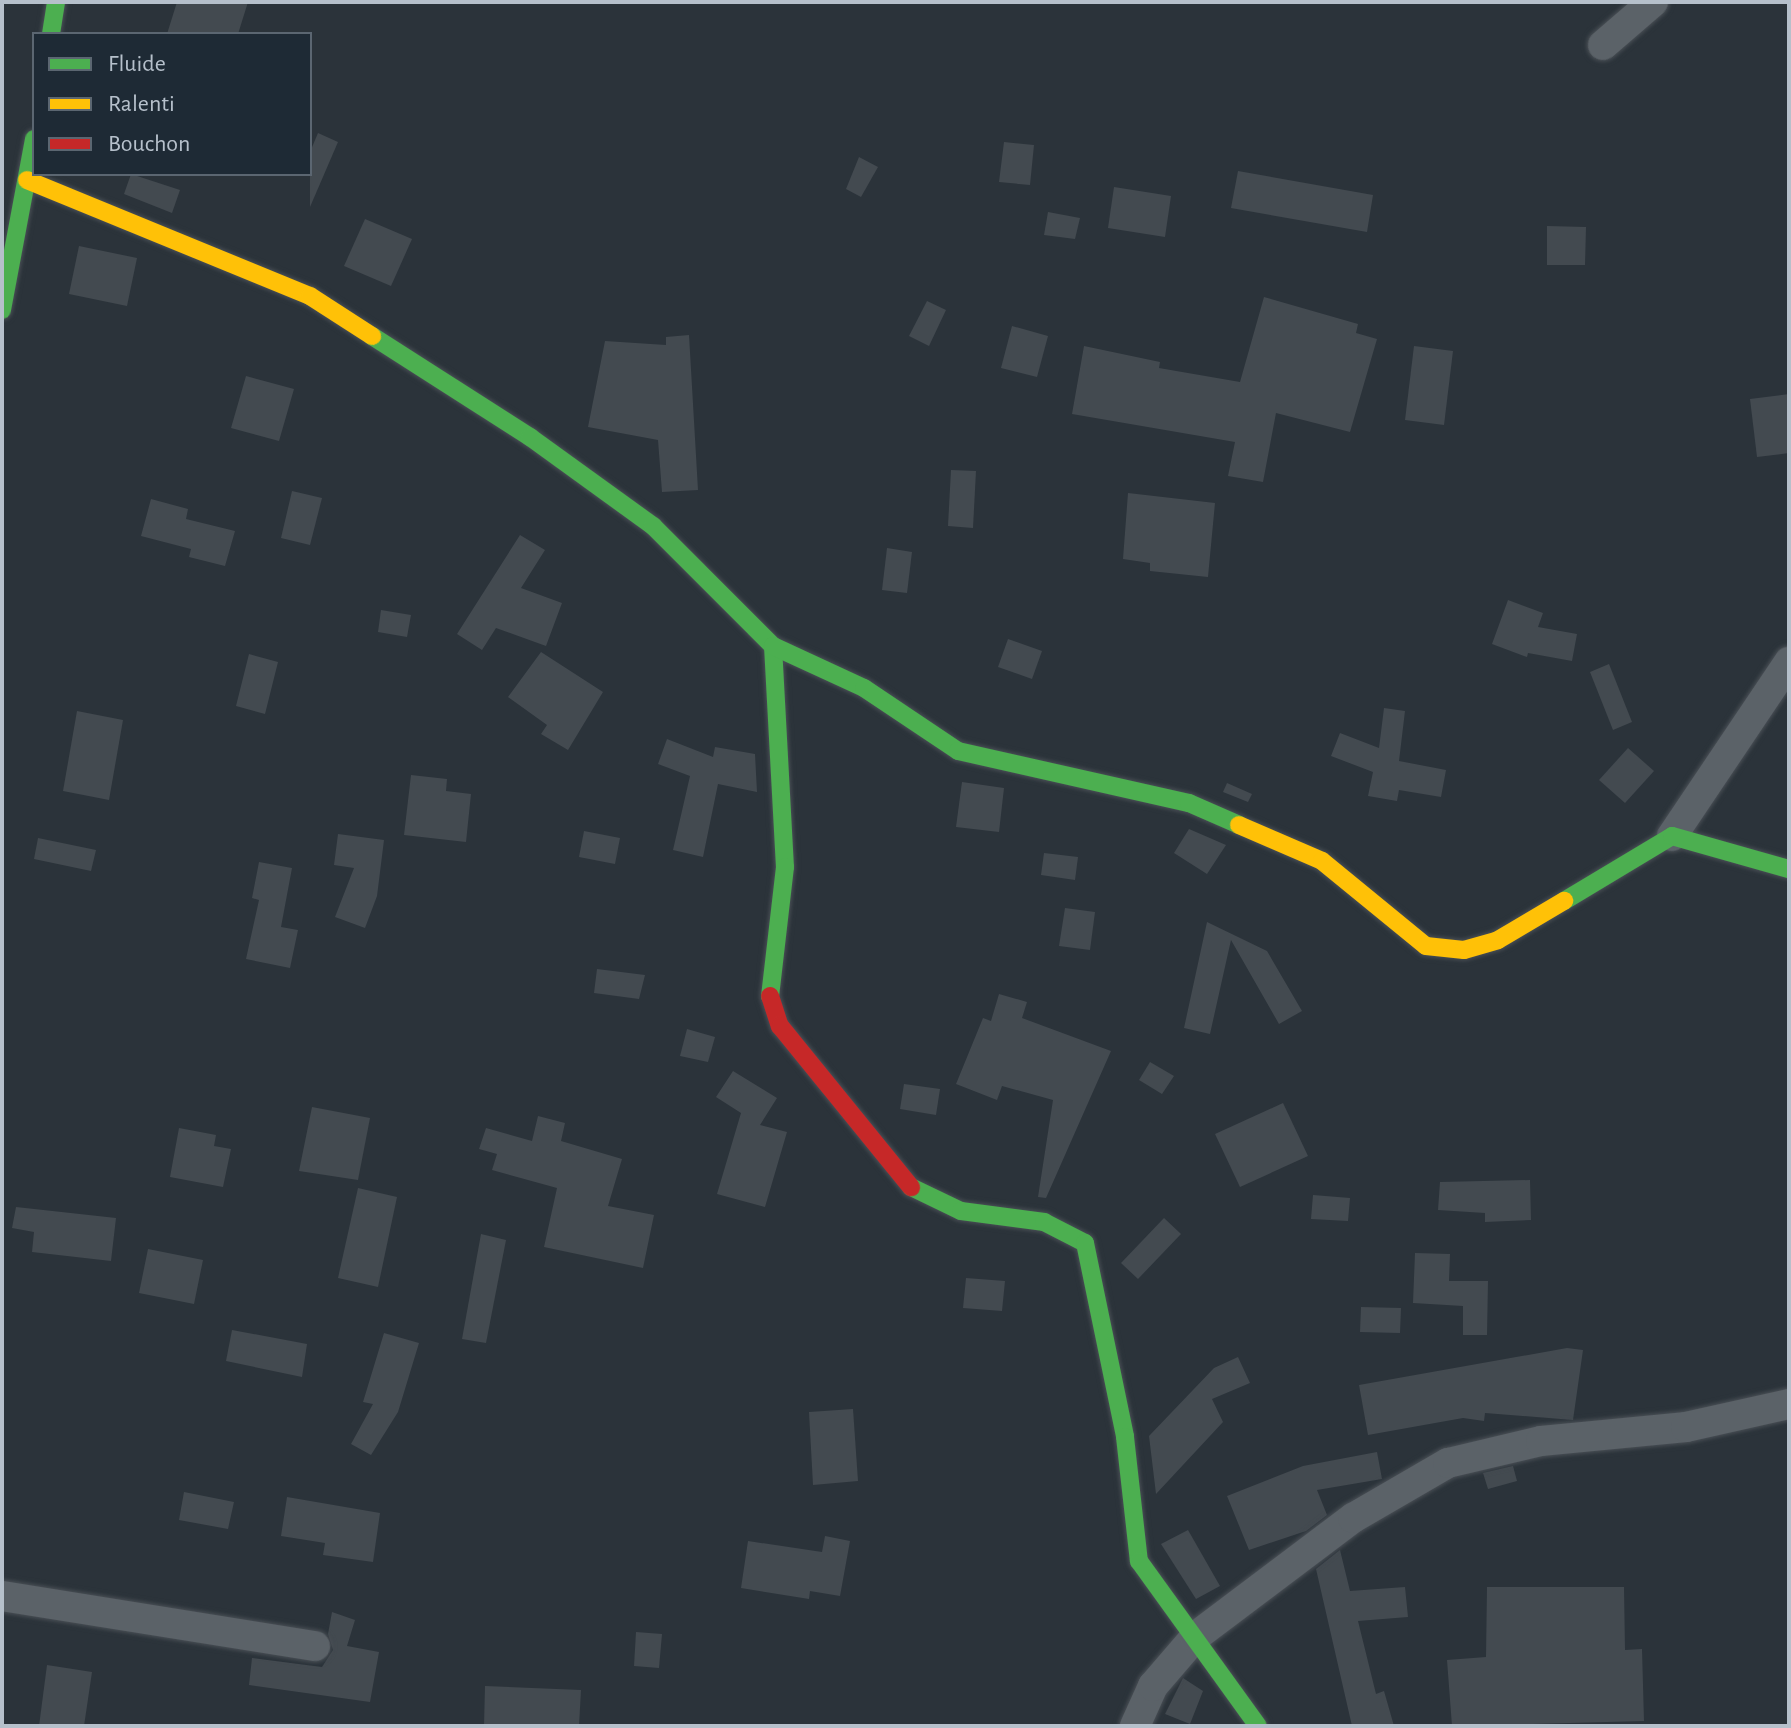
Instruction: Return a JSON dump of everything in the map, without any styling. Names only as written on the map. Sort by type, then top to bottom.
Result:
[{"type":"street","points":[[51,32],[56,2]]},
{"type":"street","points":[[1603,45],[1653,2]]},
{"type":"street","points":[[2,310],[32,151]]},
{"type":"street","points":[[27,180],[310,296],[530,437],[653,526],[773,646],[864,688],[958,751],[1189,803],[1322,861],[1426,946],[1464,950],[1498,940],[1672,836],[1741,727],[1789,662]]},
{"type":"street","points":[[773,646],[785,867],[767,987],[780,1026],[914,1190],[961,1211],[1044,1222],[1085,1243],[1125,1437],[1139,1561],[1258,1726]]},
{"type":"street","points":[[1672,836],[1789,869]]},
{"type":"street","points":[[1135,1726],[1153,1686],[1195,1637],[1353,1518],[1448,1463],[1541,1441],[1686,1427],[1789,1404]]},
{"type":"street","points":[[2,1596],[315,1646]]},
{"type":"building","points":[[177,2],[248,2],[239,32],[168,32]]},
{"type":"building","points":[[318,133],[338,142],[310,207],[310,176],[312,147]]},
{"type":"building","points":[[1004,142],[1034,145],[1030,185],[999,182]]},
{"type":"building","points":[[859,157],[878,167],[861,197],[846,189]]},
{"type":"building","points":[[1238,171],[1373,195],[1367,232],[1231,208]]},
{"type":"building","points":[[130,176],[180,190],[172,213],[124,194]]},
{"type":"building","points":[[1114,187],[1171,196],[1165,237],[1108,228]]},
{"type":"building","points":[[1048,212],[1080,218],[1075,239],[1044,235]]},
{"type":"building","points":[[365,219],[412,239],[391,286],[344,266]]},
{"type":"building","points":[[1547,226],[1586,227],[1585,265],[1547,265]]},
{"type":"building","points":[[79,246],[137,258],[127,306],[69,294]]},
{"type":"building","points":[[1264,297],[1358,324],[1356,333],[1377,339],[1350,432],[1276,413],[1263,482],[1228,476],[1235,442],[1072,414],[1084,346],[1160,362],[1159,368],[1240,382]]},
{"type":"building","points":[[927,301],[946,310],[929,346],[909,336]]},
{"type":"building","points":[[1012,326],[1048,336],[1037,377],[1001,368]]},
{"type":"building","points":[[689,335],[698,490],[662,492],[658,440],[588,427],[605,341],[666,345],[666,337]]},
{"type":"building","points":[[1414,346],[1453,351],[1444,425],[1405,420]]},
{"type":"building","points":[[246,376],[294,389],[279,441],[231,428]]},
{"type":"building","points":[[1789,394],[1789,453],[1757,457],[1750,399]]},
{"type":"building","points":[[951,470],[976,471],[973,528],[948,526]]},
{"type":"building","points":[[292,491],[322,498],[310,545],[281,538]]},
{"type":"building","points":[[1128,493],[1215,503],[1208,577],[1150,571],[1150,563],[1123,559]]},
{"type":"building","points":[[151,499],[188,509],[186,519],[235,531],[225,566],[189,557],[191,549],[141,536]]},
{"type":"building","points":[[520,535],[545,550],[521,588],[562,603],[546,646],[496,628],[482,650],[457,634]]},
{"type":"building","points":[[887,548],[912,552],[907,593],[882,590]]},
{"type":"building","points":[[1508,600],[1543,613],[1538,627],[1577,634],[1572,661],[1528,653],[1527,657],[1492,644]]},
{"type":"building","points":[[381,610],[411,615],[407,637],[378,632]]},
{"type":"building","points":[[1008,639],[1042,651],[1032,679],[998,667]]},
{"type":"building","points":[[541,652],[603,692],[568,750],[541,734],[547,725],[508,697]]},
{"type":"building","points":[[249,654],[278,662],[265,714],[236,706]]},
{"type":"building","points":[[1609,664],[1632,722],[1613,730],[1590,672]]},
{"type":"building","points":[[1384,708],[1405,711],[1399,761],[1446,770],[1441,797],[1399,790],[1397,801],[1368,796],[1373,772],[1331,756],[1340,733],[1379,748]]},
{"type":"building","points":[[77,711],[123,720],[109,800],[63,791]]},
{"type":"building","points":[[667,739],[713,757],[715,747],[755,754],[757,792],[718,784],[703,857],[673,850],[690,776],[658,764]]},
{"type":"building","points":[[1628,748],[1654,771],[1625,803],[1599,780]]},
{"type":"building","points":[[411,775],[447,779],[446,791],[471,794],[466,842],[404,835]]},
{"type":"building","points":[[962,782],[1004,788],[999,832],[956,827]]},
{"type":"building","points":[[1227,783],[1252,794],[1248,802],[1223,792]]},
{"type":"building","points":[[1189,829],[1226,845],[1207,874],[1174,853]]},
{"type":"building","points":[[584,831],[620,838],[615,864],[579,857]]},
{"type":"building","points":[[338,834],[384,840],[377,896],[365,928],[335,917],[354,868],[334,865]]},
{"type":"building","points":[[38,838],[96,850],[91,871],[34,859]]},
{"type":"building","points":[[1044,853],[1078,857],[1075,880],[1041,875]]},
{"type":"building","points":[[259,862],[292,868],[281,927],[298,930],[290,968],[246,959],[259,900],[252,898]]},
{"type":"building","points":[[1065,908],[1095,912],[1090,950],[1059,946]]},
{"type":"building","points":[[1207,922],[1267,951],[1302,1011],[1279,1024],[1231,940],[1210,1034],[1184,1028]]},
{"type":"building","points":[[597,969],[645,975],[639,999],[594,993]]},
{"type":"building","points":[[999,994],[1027,1002],[1022,1018],[1111,1051],[1046,1198],[1038,1197],[1053,1100],[1002,1086],[997,1100],[956,1084],[983,1018],[991,1021]]},
{"type":"building","points":[[687,1029],[715,1037],[708,1062],[680,1056]]},
{"type":"building","points":[[1150,1062],[1174,1076],[1162,1094],[1139,1080]]},
{"type":"building","points":[[733,1071],[777,1098],[760,1125],[787,1132],[765,1207],[717,1194],[741,1113],[716,1097]]},
{"type":"building","points":[[904,1084],[940,1089],[936,1115],[900,1109]]},
{"type":"building","points":[[1283,1103],[1308,1156],[1240,1187],[1215,1134]]},
{"type":"building","points":[[312,1107],[370,1118],[358,1180],[299,1171]]},
{"type":"building","points":[[538,1116],[565,1123],[561,1141],[622,1159],[608,1206],[654,1215],[643,1268],[544,1247],[557,1188],[492,1170],[497,1154],[479,1149],[486,1128],[532,1141]]},
{"type":"building","points":[[179,1128],[216,1135],[214,1146],[231,1149],[223,1187],[170,1177]]},
{"type":"building","points":[[1530,1180],[1531,1220],[1485,1222],[1485,1213],[1438,1210],[1440,1182]]},
{"type":"building","points":[[358,1188],[397,1197],[378,1287],[338,1278]]},
{"type":"building","points":[[1313,1195],[1350,1198],[1348,1221],[1311,1219]]},
{"type":"building","points":[[16,1207],[116,1218],[111,1261],[32,1252],[34,1232],[12,1228]]},
{"type":"building","points":[[1164,1218],[1181,1234],[1138,1279],[1121,1263]]},
{"type":"building","points":[[481,1234],[506,1240],[486,1343],[462,1339]]},
{"type":"building","points":[[148,1249],[203,1260],[194,1304],[139,1293]]},
{"type":"building","points":[[1415,1253],[1450,1254],[1449,1281],[1488,1281],[1487,1335],[1463,1335],[1463,1306],[1413,1303]]},
{"type":"building","points":[[966,1278],[1005,1281],[1002,1311],[963,1308]]},
{"type":"building","points":[[1361,1307],[1401,1308],[1400,1333],[1360,1332]]},
{"type":"building","points":[[232,1330],[307,1344],[302,1377],[226,1361]]},
{"type":"building","points":[[384,1333],[419,1343],[398,1412],[371,1455],[351,1444],[373,1404],[363,1402]]},
{"type":"building","points":[[1567,1348],[1583,1350],[1573,1420],[1485,1413],[1484,1421],[1463,1418],[1368,1435],[1359,1385]]},
{"type":"building","points":[[1238,1357],[1250,1383],[1212,1399],[1223,1422],[1156,1494],[1149,1436],[1214,1368]]},
{"type":"building","points":[[853,1409],[858,1481],[813,1485],[809,1412]]},
{"type":"building","points":[[1377,1452],[1382,1479],[1317,1490],[1327,1515],[1306,1531],[1249,1550],[1227,1496],[1303,1466]]},
{"type":"building","points":[[1513,1466],[1517,1481],[1488,1489],[1483,1473]]},
{"type":"building","points":[[184,1492],[234,1502],[228,1529],[179,1520]]},
{"type":"building","points":[[287,1497],[380,1513],[373,1562],[323,1555],[325,1543],[281,1536]]},
{"type":"building","points":[[1188,1530],[1220,1586],[1196,1599],[1161,1544]]},
{"type":"building","points":[[825,1536],[850,1541],[840,1596],[810,1591],[809,1599],[741,1588],[748,1541],[822,1552]]},
{"type":"building","points":[[1340,1550],[1350,1591],[1405,1587],[1408,1617],[1358,1621],[1376,1694],[1384,1691],[1394,1726],[1352,1726],[1316,1569]]},
{"type":"building","points":[[1487,1587],[1624,1587],[1625,1650],[1642,1649],[1644,1721],[1452,1726],[1447,1660],[1486,1657]]},
{"type":"building","points":[[332,1612],[355,1620],[347,1646],[379,1652],[370,1702],[249,1685],[252,1658],[322,1667],[333,1650],[328,1634]]},
{"type":"building","points":[[636,1632],[662,1634],[659,1668],[634,1666]]},
{"type":"building","points":[[47,1665],[92,1672],[84,1726],[39,1726]]},
{"type":"building","points":[[1183,1678],[1203,1691],[1190,1724],[1165,1714]]},
{"type":"building","points":[[485,1686],[581,1690],[579,1726],[484,1726]]},
{"type":"traffic: fast","points":[[51,32],[56,2]]},
{"type":"traffic: fast","points":[[2,310],[32,150]]},
{"type":"traffic: fast","points":[[372,336],[530,437],[653,526],[773,646],[785,867],[770,996]]},
{"type":"traffic: fast","points":[[773,646],[864,688],[958,751],[1189,803],[1239,825]]},
{"type":"traffic: fast","points":[[1564,901],[1672,836],[1789,869]]},
{"type":"traffic: fast","points":[[911,1187],[961,1211],[1044,1222],[1085,1243],[1125,1437],[1139,1561],[1258,1726]]},
{"type":"traffic: slow","points":[[27,180],[310,296],[372,336]]},
{"type":"traffic: slow","points":[[1239,825],[1322,861],[1426,946],[1464,950],[1498,940],[1564,901]]},
{"type":"traffic: jam","points":[[770,996],[780,1026],[911,1187]]}]
